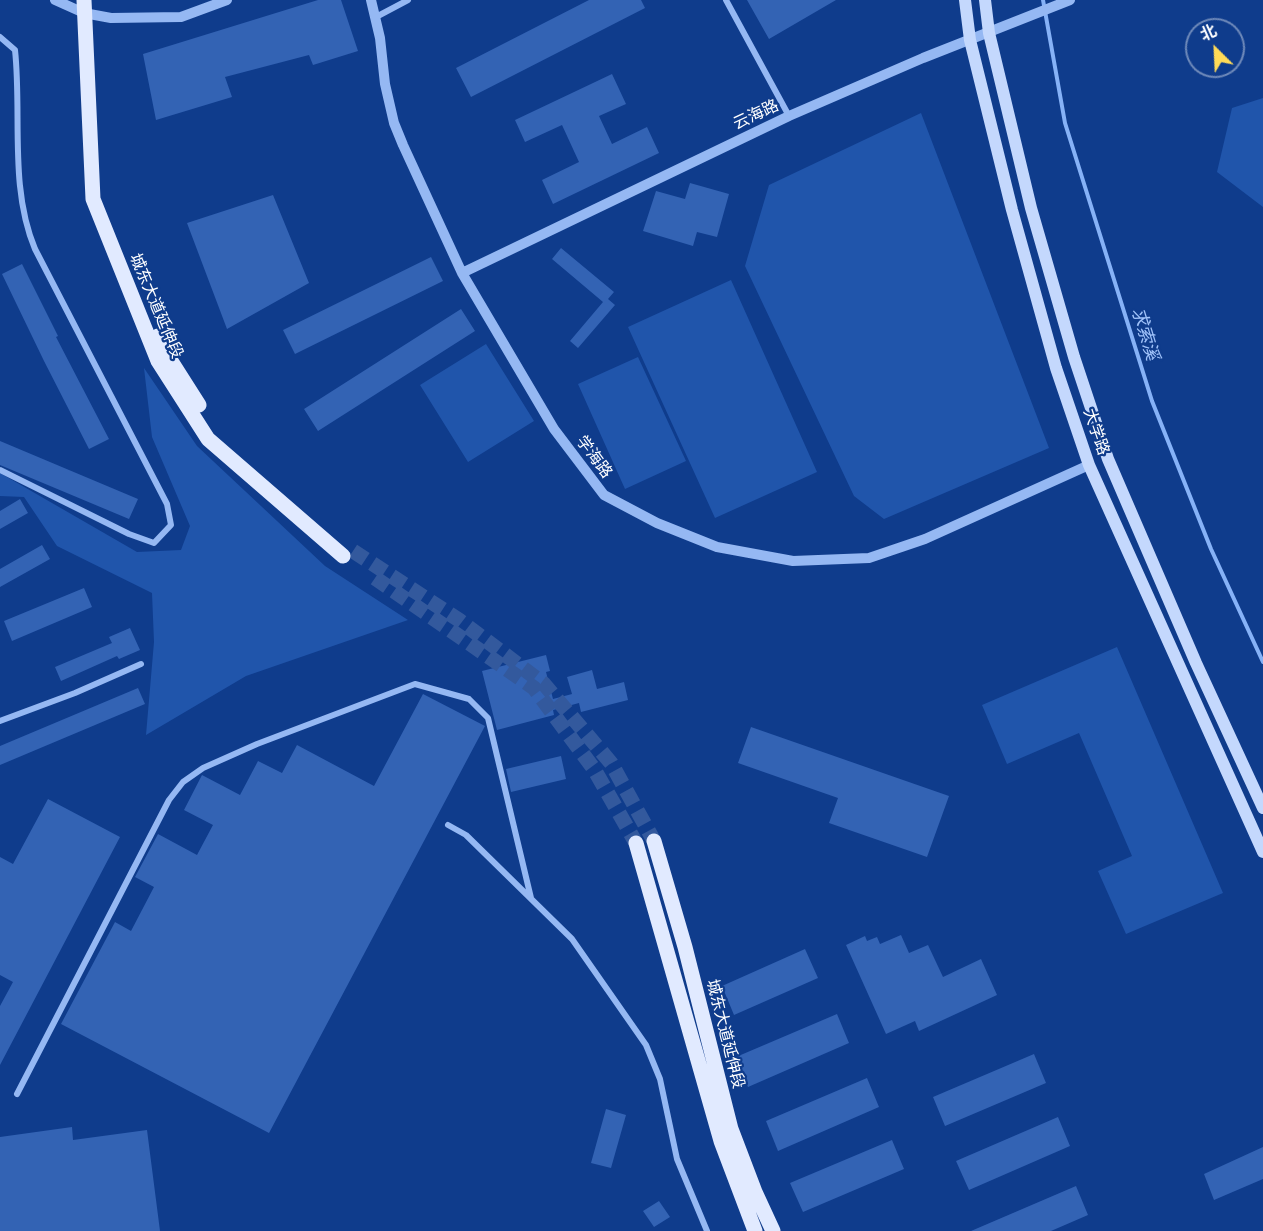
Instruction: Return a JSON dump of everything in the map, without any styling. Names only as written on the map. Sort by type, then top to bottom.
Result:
[{"type":"main road","name":"大学路","points":[[965,0],[970,40],[1012,210],[1056,368],[1089,465],[1263,852]]},
{"type":"main road","name":"大学路","points":[[985,0],[989,33],[1031,208],[1074,357],[1108,459],[1196,663],[1263,808]]},
{"type":"main road","name":"城东大道延伸段","points":[[88,7],[94,115],[102,195],[164,350],[218,435],[348,553]]},
{"type":"main road","name":"城东大道延伸段","points":[[654,841],[685,947],[731,1129],[773,1231]]},
{"type":"main road","name":"城东大道延伸段","points":[[636,843],[721,1141],[755,1231]]},
{"type":"street","points":[[55,0],[88,7],[111,18],[181,16],[227,0]]},
{"type":"street","name":"学海路","points":[[371,0],[394,123],[462,273],[554,429],[604,495],[657,523],[717,547],[793,561],[869,558],[925,539],[1089,465]]},
{"type":"street","points":[[376,17],[408,0]]},
{"type":"street","points":[[726,0],[789,116]]},
{"type":"street","name":"云海路","points":[[462,273],[789,116],[1070,0]]},
{"type":"street","points":[[0,37],[15,50],[20,174],[27,230],[167,504],[171,525],[154,543],[129,534],[0,470]]},
{"type":"street","points":[[0,721],[75,693],[141,664]]},
{"type":"street","points":[[16,1094],[169,800],[183,782],[204,768],[257,744],[404,688],[415,684],[469,699],[488,718],[531,898]]},
{"type":"street","points":[[448,825],[465,835],[572,939],[646,1045],[660,1078],[677,1159],[707,1231]]},
{"type":"shaded area","points":[[1263,98],[1263,207],[1217,172],[1232,108]]},
{"type":"shaded area","points":[[921,113],[1049,448],[884,519],[854,496],[745,266],[769,185]]},
{"type":"shaded area","points":[[731,280],[817,472],[715,518],[628,327]]},
{"type":"shaded area","points":[[486,344],[534,421],[468,462],[420,385]]},
{"type":"shaded area","points":[[638,357],[686,461],[625,489],[578,384]]},
{"type":"shaded area","points":[[144,368],[197,446],[325,566],[408,620],[246,676],[146,735],[154,642],[152,593],[57,546],[24,497],[0,496],[0,473],[137,552],[181,550],[190,526],[152,437]]},
{"type":"shaded area","points":[[1117,647],[1223,893],[1126,934],[1098,871],[1132,856],[1079,733],[1007,764],[982,705]]},
{"type":"building","points":[[318,0],[341,0],[358,51],[313,65],[309,55],[225,77],[232,97],[156,120],[143,54]]},
{"type":"building","points":[[589,0],[641,0],[645,8],[471,97],[456,68]]},
{"type":"building","points":[[747,0],[836,0],[769,39]]},
{"type":"building","points":[[612,74],[626,104],[599,116],[612,144],[647,127],[659,153],[553,204],[542,180],[579,162],[562,125],[525,142],[515,120]]},
{"type":"building","points":[[690,183],[729,194],[717,237],[697,232],[693,246],[643,231],[656,191],[685,199]]},
{"type":"building","points":[[273,195],[309,283],[227,329],[187,223]]},
{"type":"building","points":[[561,248],[614,292],[608,299],[615,305],[578,348],[570,341],[603,302],[552,259]]},
{"type":"building","points":[[431,257],[443,281],[295,354],[283,330]]},
{"type":"building","points":[[22,264],[58,336],[56,337],[109,439],[89,449],[2,274]]},
{"type":"building","points":[[461,309],[475,331],[318,431],[304,409]]},
{"type":"building","points":[[0,441],[138,499],[129,519],[0,465]]},
{"type":"building","points":[[20,499],[28,513],[0,529],[0,511]]},
{"type":"building","points":[[42,545],[50,559],[0,587],[0,569]]},
{"type":"building","points":[[84,588],[92,607],[12,641],[4,621]]},
{"type":"building","points":[[130,628],[140,650],[119,659],[117,656],[61,681],[55,667],[112,643],[109,637]]},
{"type":"building","points":[[546,655],[550,671],[546,672],[553,699],[572,694],[567,677],[592,670],[597,689],[624,682],[628,700],[581,712],[579,703],[553,710],[554,715],[497,730],[482,671]]},
{"type":"building","points":[[138,688],[145,704],[0,765],[0,746]]},
{"type":"building","points":[[423,694],[485,726],[269,1133],[61,1024],[115,922],[131,931],[154,887],[135,877],[158,834],[197,855],[213,825],[184,810],[202,775],[240,795],[258,761],[282,773],[297,745],[374,786]]},
{"type":"building","points":[[751,727],[949,796],[927,857],[829,823],[838,798],[738,763]]},
{"type":"building","points":[[561,756],[566,779],[511,792],[506,769]]},
{"type":"building","points":[[48,799],[120,837],[0,1065],[0,1006],[13,982],[0,975],[0,857],[13,864]]},
{"type":"building","points":[[901,935],[909,953],[928,945],[943,977],[981,959],[997,995],[919,1031],[915,1021],[886,1034],[846,945],[865,936],[867,941],[877,937],[880,944]]},
{"type":"building","points":[[805,949],[818,978],[734,1015],[722,986]]},
{"type":"building","points":[[837,1014],[849,1043],[748,1087],[736,1057]]},
{"type":"building","points":[[1034,1054],[1046,1083],[945,1126],[933,1097]]},
{"type":"building","points":[[867,1078],[879,1107],[778,1151],[766,1121]]},
{"type":"building","points":[[606,1109],[626,1115],[611,1168],[591,1163]]},
{"type":"building","points":[[1058,1117],[1070,1146],[969,1190],[956,1161]]},
{"type":"building","points":[[72,1127],[73,1140],[147,1130],[160,1231],[0,1231],[0,1137]]},
{"type":"building","points":[[892,1140],[904,1169],[803,1212],[790,1183]]},
{"type":"building","points":[[1263,1147],[1263,1179],[1214,1200],[1204,1174]]},
{"type":"building","points":[[1076,1186],[1088,1215],[1051,1231],[971,1231]]},
{"type":"building","points":[[659,1201],[670,1217],[654,1227],[643,1211]]},
{"type":"waterway","name":"求索溪","points":[[1043,0],[1065,123],[1152,401],[1211,549],[1263,662]]},
{"type":"tunnel","points":[[353,551],[459,620],[544,684],[611,763],[654,841]]},
{"type":"tunnel","points":[[375,578],[534,688],[594,769],[636,843]]}]
